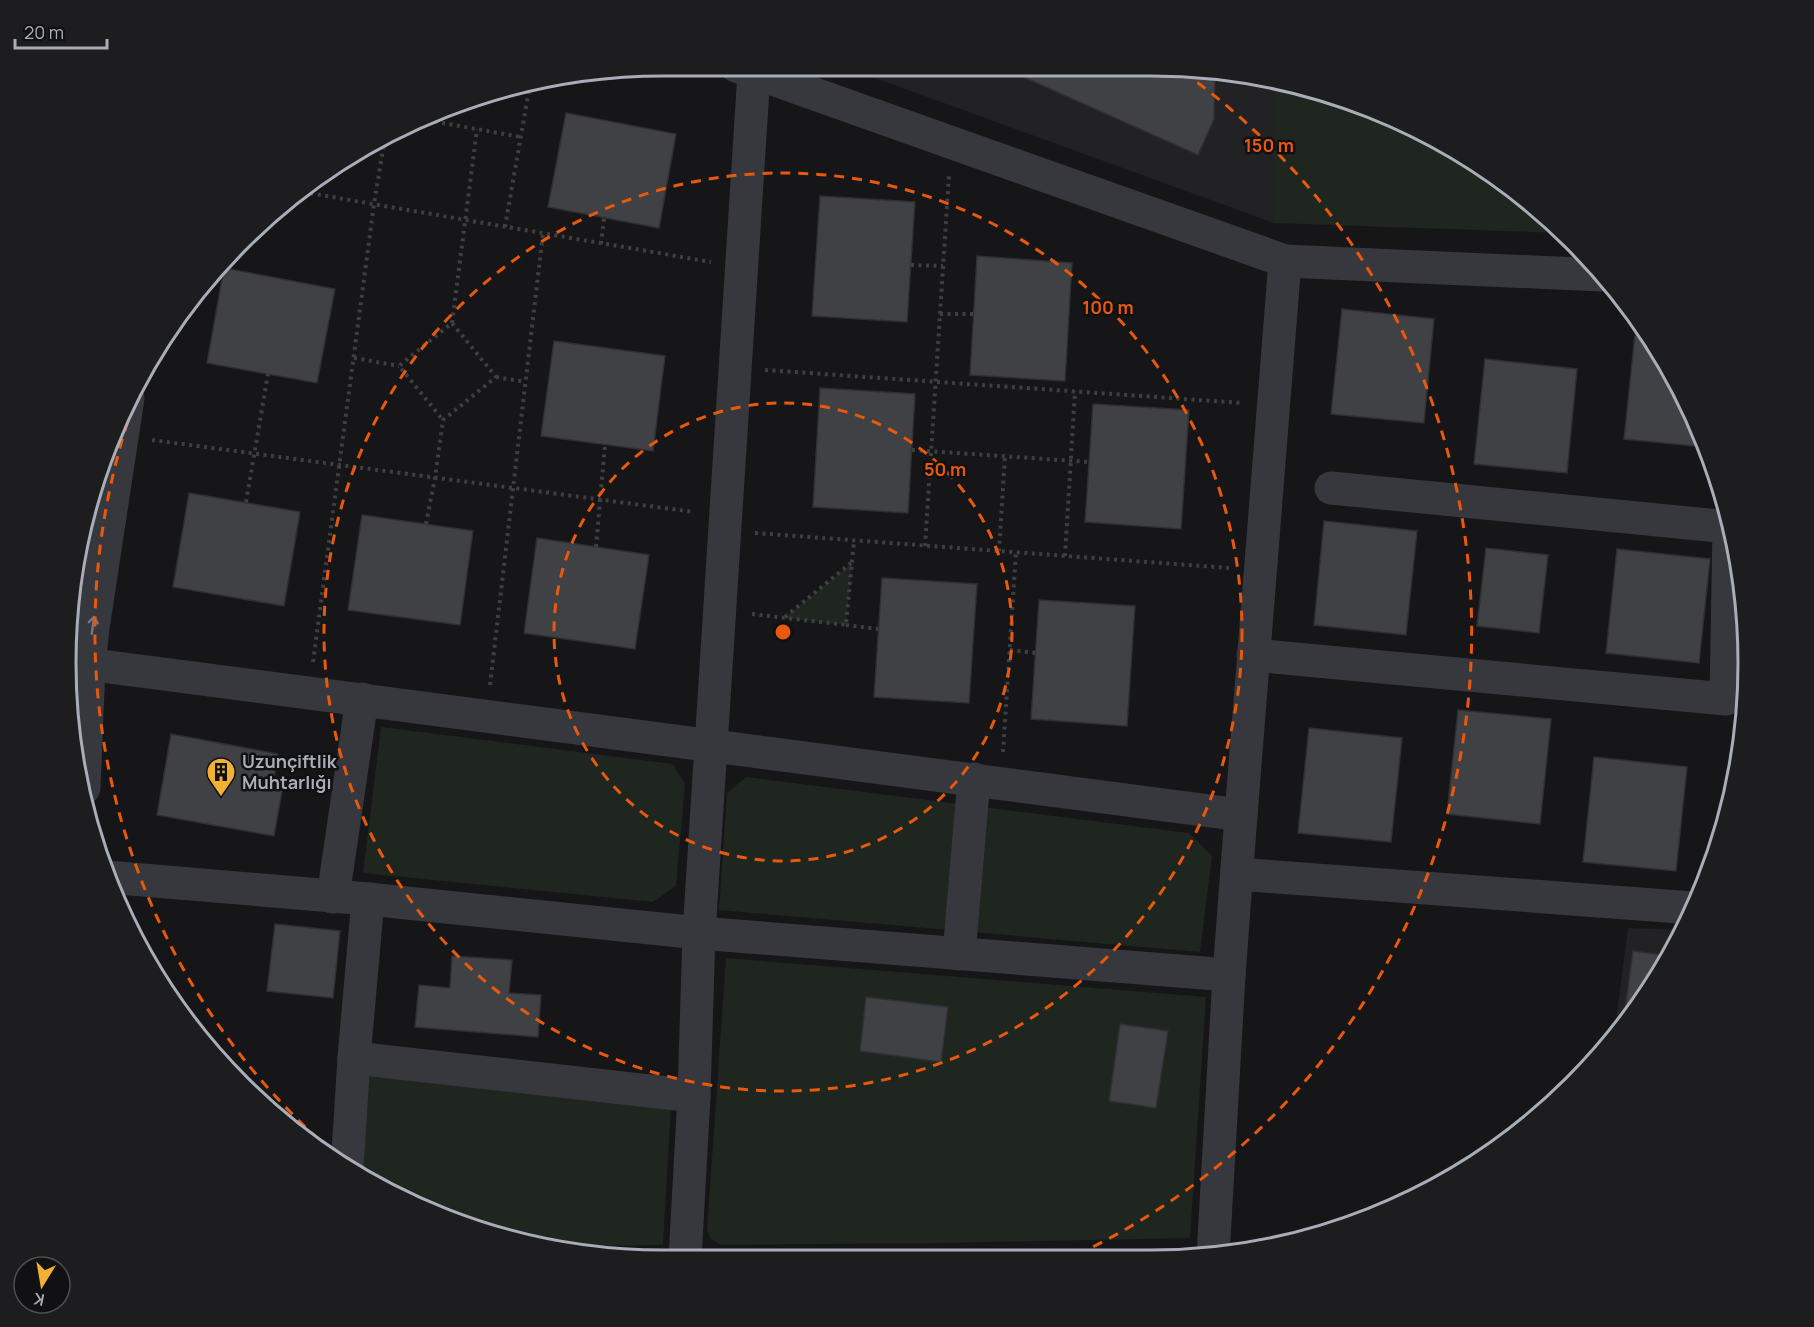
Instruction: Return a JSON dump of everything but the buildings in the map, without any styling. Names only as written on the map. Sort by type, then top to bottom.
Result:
[{"type":"street","points":[[685,1250],[694,1096],[699,933],[741,268],[745,76]]},
{"type":"street","points":[[764,76],[1285,261],[1591,275]]},
{"type":"street","points":[[1214,1246],[1240,815],[1285,261]]},
{"type":"street","points":[[83,744],[80,663],[93,628],[122,437]]},
{"type":"street","points":[[1331,488],[1720,526]]},
{"type":"street","points":[[1253,655],[1726,699],[1728,564]]},
{"type":"street","points":[[80,663],[1240,815]]},
{"type":"street","points":[[333,897],[362,699]]},
{"type":"street","points":[[959,954],[988,781]]},
{"type":"street","points":[[1237,874],[1684,907]]},
{"type":"street","points":[[117,878],[368,899],[699,933],[1229,975]]},
{"type":"street","points":[[348,1158],[368,899]]},
{"type":"street","points":[[354,1058],[694,1096]]},
{"type":"path","points":[[505,226],[528,93]]},
{"type":"path","points":[[437,122],[521,137]]},
{"type":"path","points":[[399,366],[452,323],[477,129]]},
{"type":"path","points":[[926,546],[951,143]]},
{"type":"path","points":[[309,693],[383,148]]},
{"type":"path","points":[[312,194],[741,268]]},
{"type":"path","points":[[601,244],[604,218]]},
{"type":"path","points":[[486,716],[543,233]]},
{"type":"path","points":[[911,265],[943,266]]},
{"type":"path","points":[[940,314],[973,314]]},
{"type":"path","points":[[452,323],[496,377],[525,382]]},
{"type":"path","points":[[354,358],[399,366],[443,420]]},
{"type":"path","points":[[735,368],[1273,405]]},
{"type":"path","points":[[246,502],[268,374]]},
{"type":"path","points":[[426,524],[443,420],[496,377]]},
{"type":"path","points":[[1065,556],[1075,391]]},
{"type":"path","points":[[122,436],[600,500],[724,524],[854,541],[1260,570]]},
{"type":"path","points":[[596,547],[605,445]]},
{"type":"path","points":[[912,450],[1089,462]]},
{"type":"path","points":[[999,551],[1005,456]]},
{"type":"path","points":[[846,625],[854,541]]},
{"type":"path","points":[[988,781],[1010,650],[1016,552]]},
{"type":"path","points":[[784,618],[852,563]]},
{"type":"path","points":[[719,610],[878,629]]},
{"type":"path","points":[[1010,650],[1036,653]]},
{"type":"shaded area","points":[[870,76],[1150,76],[1227,82],[1274,90],[1274,223]]},
{"type":"shaded area","points":[[1274,90],[1339,108],[1410,137],[1477,175],[1549,233],[1274,223]]},
{"type":"shaded area","points":[[852,563],[846,625],[784,618]]},
{"type":"shaded area","points":[[381,727],[673,764],[685,784],[676,886],[653,902],[363,873]]},
{"type":"shaded area","points":[[746,777],[1189,833],[1212,856],[1200,952],[719,910],[727,793]]},
{"type":"shaded area","points":[[1628,928],[1673,930],[1639,990],[1616,1021]]},
{"type":"shaded area","points":[[726,958],[1206,997],[1190,1238],[721,1245],[711,1239],[707,1230]]},
{"type":"shaded area","points":[[366,1076],[671,1107],[663,1245],[595,1246],[549,1239],[512,1230],[439,1206],[359,1165]]},
{"type":"place","name":"Uzunçiftlik Muhtarlığı","points":[[221,798]]}]
